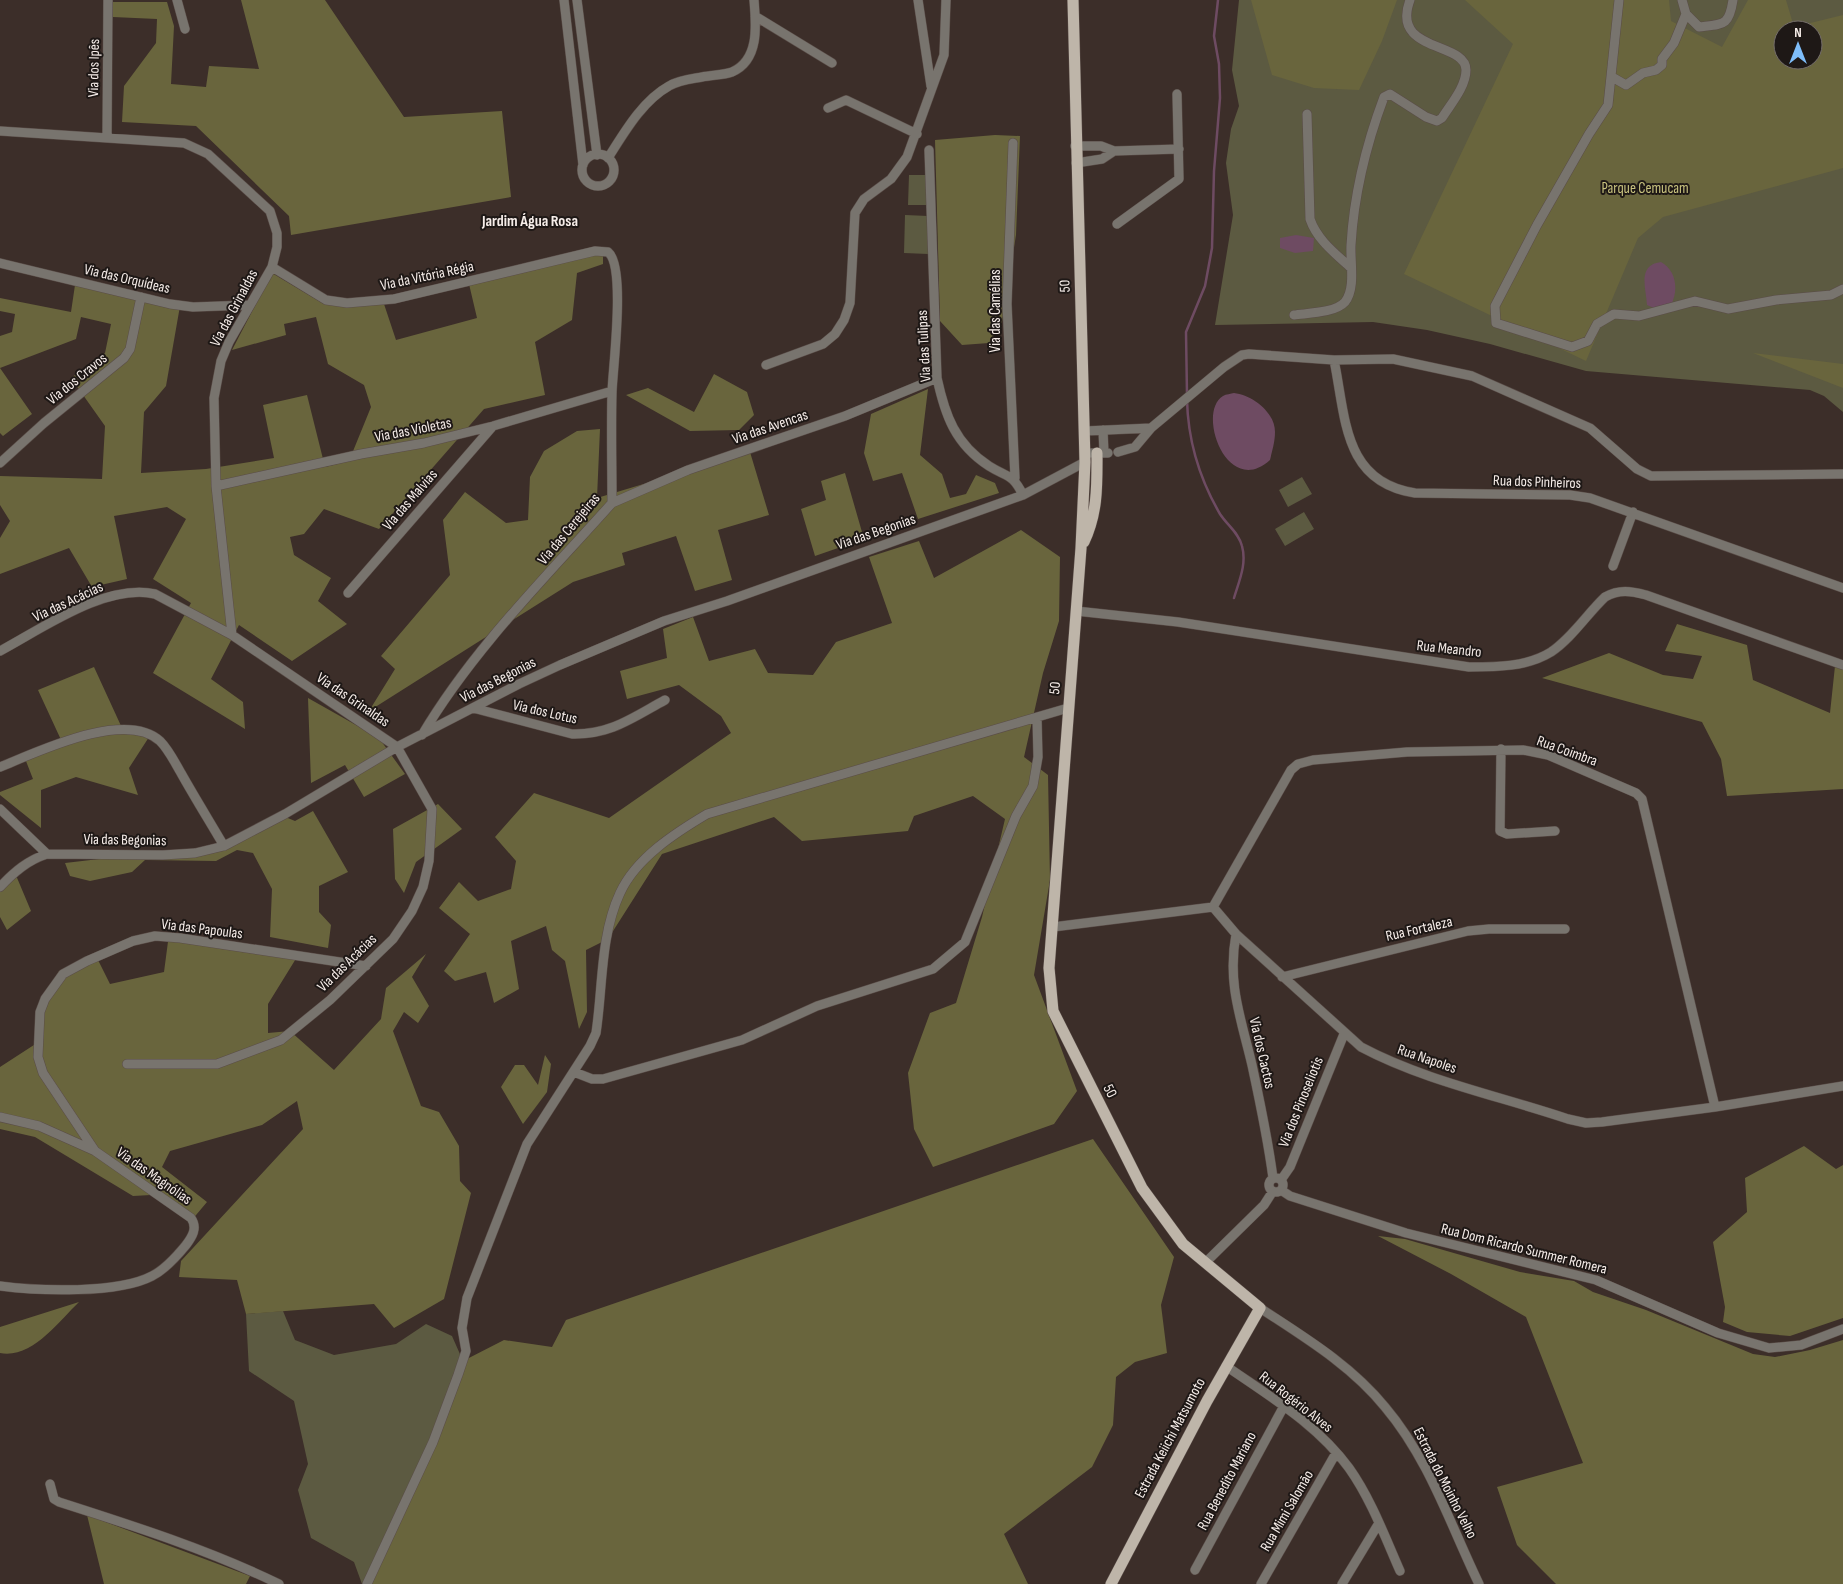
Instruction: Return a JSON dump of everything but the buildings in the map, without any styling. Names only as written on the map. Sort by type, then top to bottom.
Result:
[{"type":"main road","name":"50","points":[[1073,0],[1075,146],[1085,458],[1081,548],[1049,968],[1053,1011],[1142,1188],[1183,1244],[1260,1308]]},
{"type":"main road","points":[[1081,548],[1092,523],[1096,508],[1103,453]]},
{"type":"main road","name":"Estrada Keiichi Matsumoto","points":[[1110,1584],[1226,1366],[1260,1308]]},
{"type":"street","name":"Via dos Ipês","points":[[107,137],[108,0]]},
{"type":"street","points":[[177,0],[185,29]]},
{"type":"street","points":[[564,0],[582,170],[586,180],[600,186],[605,184],[612,176],[613,167],[608,158],[597,154],[587,158],[582,165]]},
{"type":"street","points":[[578,0],[597,154]]},
{"type":"street","points":[[608,158],[624,132],[661,90],[682,81],[732,72],[743,64],[750,55],[754,40],[754,0]]},
{"type":"street","points":[[918,0],[932,86]]},
{"type":"street","points":[[766,364],[823,344],[834,334],[844,320],[850,303],[855,213],[864,200],[891,180],[900,169],[917,134],[944,55],[946,0]]},
{"type":"street","points":[[1294,315],[1332,309],[1342,304],[1349,292],[1352,268],[1350,250],[1356,191],[1374,124],[1384,97],[1390,94],[1426,117],[1437,121],[1442,118],[1454,98],[1466,72],[1461,60],[1423,40],[1409,29],[1405,21],[1410,0]]},
{"type":"street","points":[[1619,0],[1608,105],[1589,134],[1537,225],[1495,306],[1496,323],[1572,347],[1588,341],[1597,324],[1614,314],[1639,316],[1695,301],[1728,309],[1776,300],[1831,295],[1843,289]]},
{"type":"street","points":[[1682,0],[1686,14],[1699,27],[1722,24],[1730,16],[1733,0]]},
{"type":"street","points":[[1612,77],[1626,85],[1643,73],[1656,70],[1662,65],[1662,59],[1674,43],[1686,14]]},
{"type":"street","points":[[755,16],[832,63]]},
{"type":"street","points":[[1117,224],[1178,181],[1177,94]]},
{"type":"street","points":[[828,108],[846,100],[917,134]]},
{"type":"street","points":[[1307,114],[1310,219],[1313,228],[1324,242],[1352,268]]},
{"type":"street","name":"Via das Grinaldas","points":[[0,131],[184,143],[208,154],[270,211],[277,232],[277,247],[272,267],[229,342],[216,380],[213,416],[216,486],[232,635],[397,747]]},
{"type":"street","name":"Via das Camélias","points":[[1013,143],[1007,304],[1015,478]]},
{"type":"street","points":[[1075,146],[1101,146],[1114,151],[1179,149]]},
{"type":"street","name":"Via das Tulipas","points":[[930,150],[937,378],[949,423],[959,440],[972,453],[990,466],[1015,478]]},
{"type":"street","points":[[1076,162],[1102,160],[1114,151]]},
{"type":"street","name":"Via das Cerejeiras","points":[[422,735],[437,710],[491,640],[612,503],[612,391],[618,295],[616,274],[611,254],[603,250],[595,251]]},
{"type":"street","name":"Via da Vitória Régia","points":[[272,267],[326,300],[347,303],[394,300],[595,251]]},
{"type":"street","name":"Via das Orquídeas","points":[[0,263],[141,297],[193,307],[249,305]]},
{"type":"street","name":"Via dos Cravos","points":[[0,463],[44,423],[124,358],[130,349],[141,297]]},
{"type":"street","points":[[1118,452],[1135,447],[1151,428],[1242,355],[1334,360],[1373,358],[1432,366],[1490,382],[1590,428],[1637,469],[1651,476],[1843,474]]},
{"type":"street","name":"Rua dos Pinheiros","points":[[1334,360],[1350,442],[1364,468],[1385,484],[1400,491],[1415,493],[1580,496],[1633,512],[1843,588]]},
{"type":"street","name":"Via das Avencas","points":[[612,503],[688,470],[845,416],[937,378]]},
{"type":"street","name":"Via das Violetas","points":[[216,486],[361,454],[424,443],[494,426],[612,391]]},
{"type":"street","name":"Via das Malvias","points":[[348,592],[494,426]]},
{"type":"street","points":[[1085,431],[1151,428]]},
{"type":"street","points":[[1015,478],[1023,495],[1085,458],[1103,453],[1103,430]]},
{"type":"street","name":"Via das Begonias","points":[[0,887],[27,863],[47,854],[164,855],[195,853],[224,846],[285,814],[397,747],[543,673],[664,621],[727,602],[1023,495]]},
{"type":"street","points":[[1614,566],[1633,512]]},
{"type":"street","name":"Rua Meandro","points":[[1076,611],[1178,622],[1469,667],[1495,667],[1532,660],[1551,652],[1605,597],[1614,592],[1625,591],[1646,595],[1843,665]]},
{"type":"street","name":"Via das Acácias","points":[[0,651],[85,606],[109,596],[134,592],[155,594],[232,635]]},
{"type":"street","name":"Via dos Lotus","points":[[473,708],[535,726],[572,734],[588,735],[611,729],[665,700]]},
{"type":"street","points":[[367,1584],[433,1442],[458,1375],[466,1351],[462,1328],[467,1298],[527,1144],[574,1072],[596,1032],[608,937],[620,892],[644,860],[672,834],[707,814],[1068,708]]},
{"type":"street","points":[[574,1072],[592,1079],[603,1079],[742,1040],[816,1006],[933,969],[965,942],[1016,816],[1033,786],[1038,757],[1037,718]]},
{"type":"street","points":[[0,767],[58,743],[89,735],[132,730],[146,733],[165,746],[224,846]]},
{"type":"street","name":"Via das Acácias","points":[[127,1064],[217,1064],[281,1040],[330,1000],[393,939],[412,911],[423,887],[429,861],[432,809],[397,747]]},
{"type":"street","points":[[1501,749],[1500,831],[1507,834],[1555,831]]},
{"type":"street","name":"Rua Coimbra","points":[[1213,907],[1291,770],[1298,764],[1313,760],[1407,752],[1501,749],[1548,755],[1636,793],[1642,799],[1715,1107]]},
{"type":"street","points":[[0,809],[47,854]]},
{"type":"street","points":[[1053,927],[1213,907]]},
{"type":"street","name":"Rua Napoles","points":[[1213,907],[1236,934],[1344,1034],[1361,1047],[1394,1062],[1461,1086],[1586,1123],[1715,1107],[1843,1086]]},
{"type":"street","name":"Rua Fortaleza","points":[[1282,977],[1468,931],[1489,929],[1565,929]]},
{"type":"street","name":"Via dos Cactos","points":[[1236,934],[1232,964],[1234,988],[1277,1179]]},
{"type":"street","name":"Via das Papoulas","points":[[95,1152],[43,1073],[38,1057],[40,1012],[44,999],[63,974],[133,941],[155,936],[180,938],[366,966]]},
{"type":"street","name":"Via dos Pinoseliotis","points":[[1277,1179],[1290,1167],[1344,1034]]},
{"type":"street","name":"Via das Magnólias","points":[[0,1117],[39,1126],[95,1152],[191,1218],[195,1226],[192,1237],[179,1254],[152,1276],[127,1285],[82,1289],[0,1286]]},
{"type":"street","points":[[1206,1262],[1284,1185],[1277,1179],[1268,1184],[1277,1191]]},
{"type":"street","name":"Rua Dom Ricardo Summer Romera","points":[[1277,1191],[1406,1233],[1596,1280],[1718,1333],[1769,1348],[1801,1345],[1843,1329]]},
{"type":"street","name":"Estrada do Moinho Velho","points":[[1260,1308],[1336,1360],[1385,1406],[1402,1428],[1427,1471],[1479,1584]]},
{"type":"street","name":"Rua Rogério Alves","points":[[1226,1366],[1309,1425],[1336,1452],[1350,1469],[1379,1523],[1400,1571]]},
{"type":"street","name":"Rua Benedito Mariano","points":[[1195,1570],[1284,1406]]},
{"type":"street","name":"Rua Mimi Salomão","points":[[1261,1584],[1336,1452]]},
{"type":"street","points":[[50,1484],[54,1499],[59,1502],[109,1516],[220,1557],[280,1584]]},
{"type":"street","points":[[1342,1584],[1379,1523]]},
{"type":"green space","points":[[241,0],[325,0],[404,117],[502,111],[511,197],[291,235],[289,216],[196,126],[122,122],[124,86],[156,43],[157,19],[113,17],[113,2],[167,2],[174,26],[171,84],[206,87],[209,66],[259,69]]},
{"type":"green space","name":"Parque Cemucam","points":[[1239,0],[1843,0],[1843,412],[1824,396],[1810,390],[1586,371],[1490,344],[1427,330],[1373,322],[1215,325],[1233,215],[1226,163],[1231,129],[1239,106],[1232,70]]},
{"type":"green space","points":[[1251,0],[1397,0],[1382,41],[1359,90],[1314,88],[1272,75]]},
{"type":"green space","points":[[1465,0],[1669,0],[1671,21],[1722,47],[1748,0],[1786,0],[1792,20],[1773,20],[1773,70],[1823,70],[1823,20],[1843,15],[1843,168],[1663,217],[1638,238],[1586,361],[1404,274],[1513,44]]},
{"type":"green space","points":[[995,135],[1020,136],[1016,235],[1001,328],[989,343],[962,345],[940,321],[935,140]]},
{"type":"green space","points":[[909,175],[927,175],[928,205],[908,205]]},
{"type":"green space","points":[[905,215],[928,216],[928,254],[904,253]]},
{"type":"green space","points":[[603,250],[603,264],[577,273],[572,320],[535,342],[545,395],[484,409],[379,529],[324,509],[304,534],[290,537],[294,555],[331,578],[318,601],[347,624],[292,661],[239,625],[211,679],[243,702],[245,729],[153,673],[191,603],[153,579],[186,519],[167,507],[114,516],[127,579],[92,587],[69,548],[0,574],[0,538],[10,521],[0,505],[0,476],[102,479],[105,426],[71,378],[105,353],[111,324],[81,317],[76,339],[0,368],[0,336],[12,332],[15,314],[0,311],[0,298],[71,312],[75,285],[180,306],[166,386],[144,412],[141,473],[206,469],[274,458],[263,405],[307,395],[325,467],[349,461],[371,407],[364,385],[328,364],[316,317],[284,324],[286,335],[232,350],[272,273],[324,304],[384,304],[396,340],[477,318],[469,284]]},
{"type":"green space","points":[[1753,353],[1843,364],[1843,388]]},
{"type":"green space","points":[[0,368],[32,414],[3,436],[0,433]]},
{"type":"green space","points":[[714,374],[747,392],[754,415],[739,430],[690,431],[626,395],[648,388],[694,412]]},
{"type":"green space","points":[[928,389],[920,455],[942,474],[950,498],[966,494],[976,475],[995,483],[999,493],[918,519],[902,473],[873,481],[864,453],[871,414]]},
{"type":"green space","points":[[600,429],[597,498],[750,452],[769,515],[718,530],[732,580],[695,591],[676,536],[622,553],[625,565],[573,582],[369,711],[395,669],[381,656],[450,575],[443,520],[465,492],[506,523],[528,520],[530,477],[544,451],[577,431]]},
{"type":"green space","points":[[845,473],[864,539],[815,556],[801,509],[826,500],[821,481]]},
{"type":"green space","points":[[1302,477],[1312,494],[1288,507],[1279,490]]},
{"type":"green space","points":[[1304,512],[1314,529],[1285,546],[1275,529]]},
{"type":"green space","points":[[1021,530],[1060,557],[1059,621],[1043,673],[1024,757],[1048,775],[1050,880],[1034,975],[1077,1091],[1054,1124],[933,1167],[914,1129],[908,1073],[930,1013],[956,1003],[982,917],[1005,819],[973,796],[914,816],[908,831],[802,841],[774,817],[662,854],[608,939],[586,950],[587,1012],[579,1029],[565,961],[552,950],[546,926],[511,941],[519,989],[494,1003],[486,972],[455,981],[444,971],[470,934],[439,908],[459,882],[478,901],[511,889],[516,861],[495,837],[534,793],[609,818],[731,733],[721,716],[679,685],[627,699],[620,671],[667,658],[663,629],[693,617],[709,661],[755,649],[768,673],[813,675],[836,642],[892,623],[869,557],[919,541],[934,578]]},
{"type":"green space","points":[[1677,624],[1747,645],[1753,680],[1830,713],[1835,666],[1843,669],[1843,789],[1727,796],[1721,759],[1702,722],[1542,678],[1609,653],[1663,675],[1693,679],[1702,656],[1665,651]]},
{"type":"green space","points":[[94,667],[122,728],[151,734],[129,768],[138,795],[76,777],[41,790],[41,828],[0,795],[0,792],[33,779],[24,756],[62,742],[38,690]]},
{"type":"green space","points":[[308,698],[379,738],[405,774],[364,797],[345,765],[311,783]]},
{"type":"green space","points":[[438,804],[462,829],[416,862],[404,893],[395,879],[393,829]]},
{"type":"green space","points":[[313,811],[348,872],[319,886],[319,912],[331,925],[328,948],[270,937],[272,889],[253,853],[237,850],[216,861],[145,860],[132,872],[90,881],[70,876],[65,863],[125,856],[224,849],[283,816],[295,821]]},
{"type":"green space","points":[[15,873],[31,911],[7,930],[0,917],[0,889]]},
{"type":"green space","points":[[169,934],[297,957],[268,1004],[268,1033],[290,1031],[334,1070],[381,1019],[386,988],[426,954],[412,977],[429,1006],[418,1023],[404,1012],[393,1031],[421,1106],[439,1112],[459,1146],[460,1181],[471,1193],[444,1299],[394,1328],[374,1304],[246,1314],[237,1280],[179,1277],[181,1261],[303,1129],[297,1101],[262,1125],[170,1151],[162,1167],[207,1202],[191,1221],[151,1195],[133,1196],[35,1137],[0,1129],[0,1067],[37,1043],[39,1003],[59,971],[96,956],[110,984],[164,972]]},
{"type":"green space","points":[[545,1055],[551,1064],[547,1092],[523,1124],[501,1087],[515,1065],[524,1065],[538,1085]]},
{"type":"green space","points":[[1093,1139],[1174,1257],[1161,1305],[1167,1353],[1135,1362],[1116,1377],[1113,1425],[1092,1467],[1004,1534],[1028,1584],[369,1584],[463,1361],[504,1340],[552,1347],[566,1320]]},
{"type":"green space","points":[[1804,1146],[1836,1169],[1843,1165],[1843,1318],[1790,1336],[1747,1332],[1723,1322],[1725,1307],[1713,1242],[1747,1212],[1745,1178]]},
{"type":"green space","points":[[1378,1236],[1405,1239],[1520,1272],[1574,1281],[1593,1292],[1646,1310],[1753,1354],[1775,1357],[1810,1350],[1843,1340],[1843,1584],[1556,1584],[1517,1545],[1497,1487],[1583,1463],[1526,1317],[1451,1274]]},
{"type":"green space","points":[[79,1302],[53,1329],[34,1345],[12,1353],[0,1353],[0,1327]]},
{"type":"green space","points":[[283,1311],[295,1340],[334,1355],[396,1344],[426,1324],[452,1336],[463,1361],[369,1584],[362,1584],[354,1562],[311,1538],[298,1490],[308,1464],[294,1401],[249,1371],[246,1314]]},
{"type":"green space","points":[[87,1515],[250,1576],[246,1584],[104,1584]]},
{"type":"shaded area","points":[[1296,235],[1314,238],[1313,251],[1295,253],[1280,248],[1280,238]]},
{"type":"shaded area","points":[[1661,262],[1673,275],[1675,293],[1671,305],[1656,309],[1647,305],[1645,278],[1646,272],[1653,264]]},
{"type":"shaded area","points":[[1234,393],[1241,394],[1255,401],[1267,411],[1274,425],[1275,432],[1270,460],[1255,469],[1241,469],[1229,461],[1220,449],[1215,434],[1213,418],[1216,405],[1223,396]]},
{"type":"waterway","points":[[1187,395],[1186,332],[1205,286],[1212,248],[1214,171],[1220,98],[1219,64],[1214,36],[1218,0]]},
{"type":"waterway","points":[[1187,400],[1192,445],[1206,487],[1220,514],[1236,533],[1242,546],[1243,566],[1234,598]]},
{"type":"district","name":"Jardim Água Rosa","points":[[530,221]]}]
